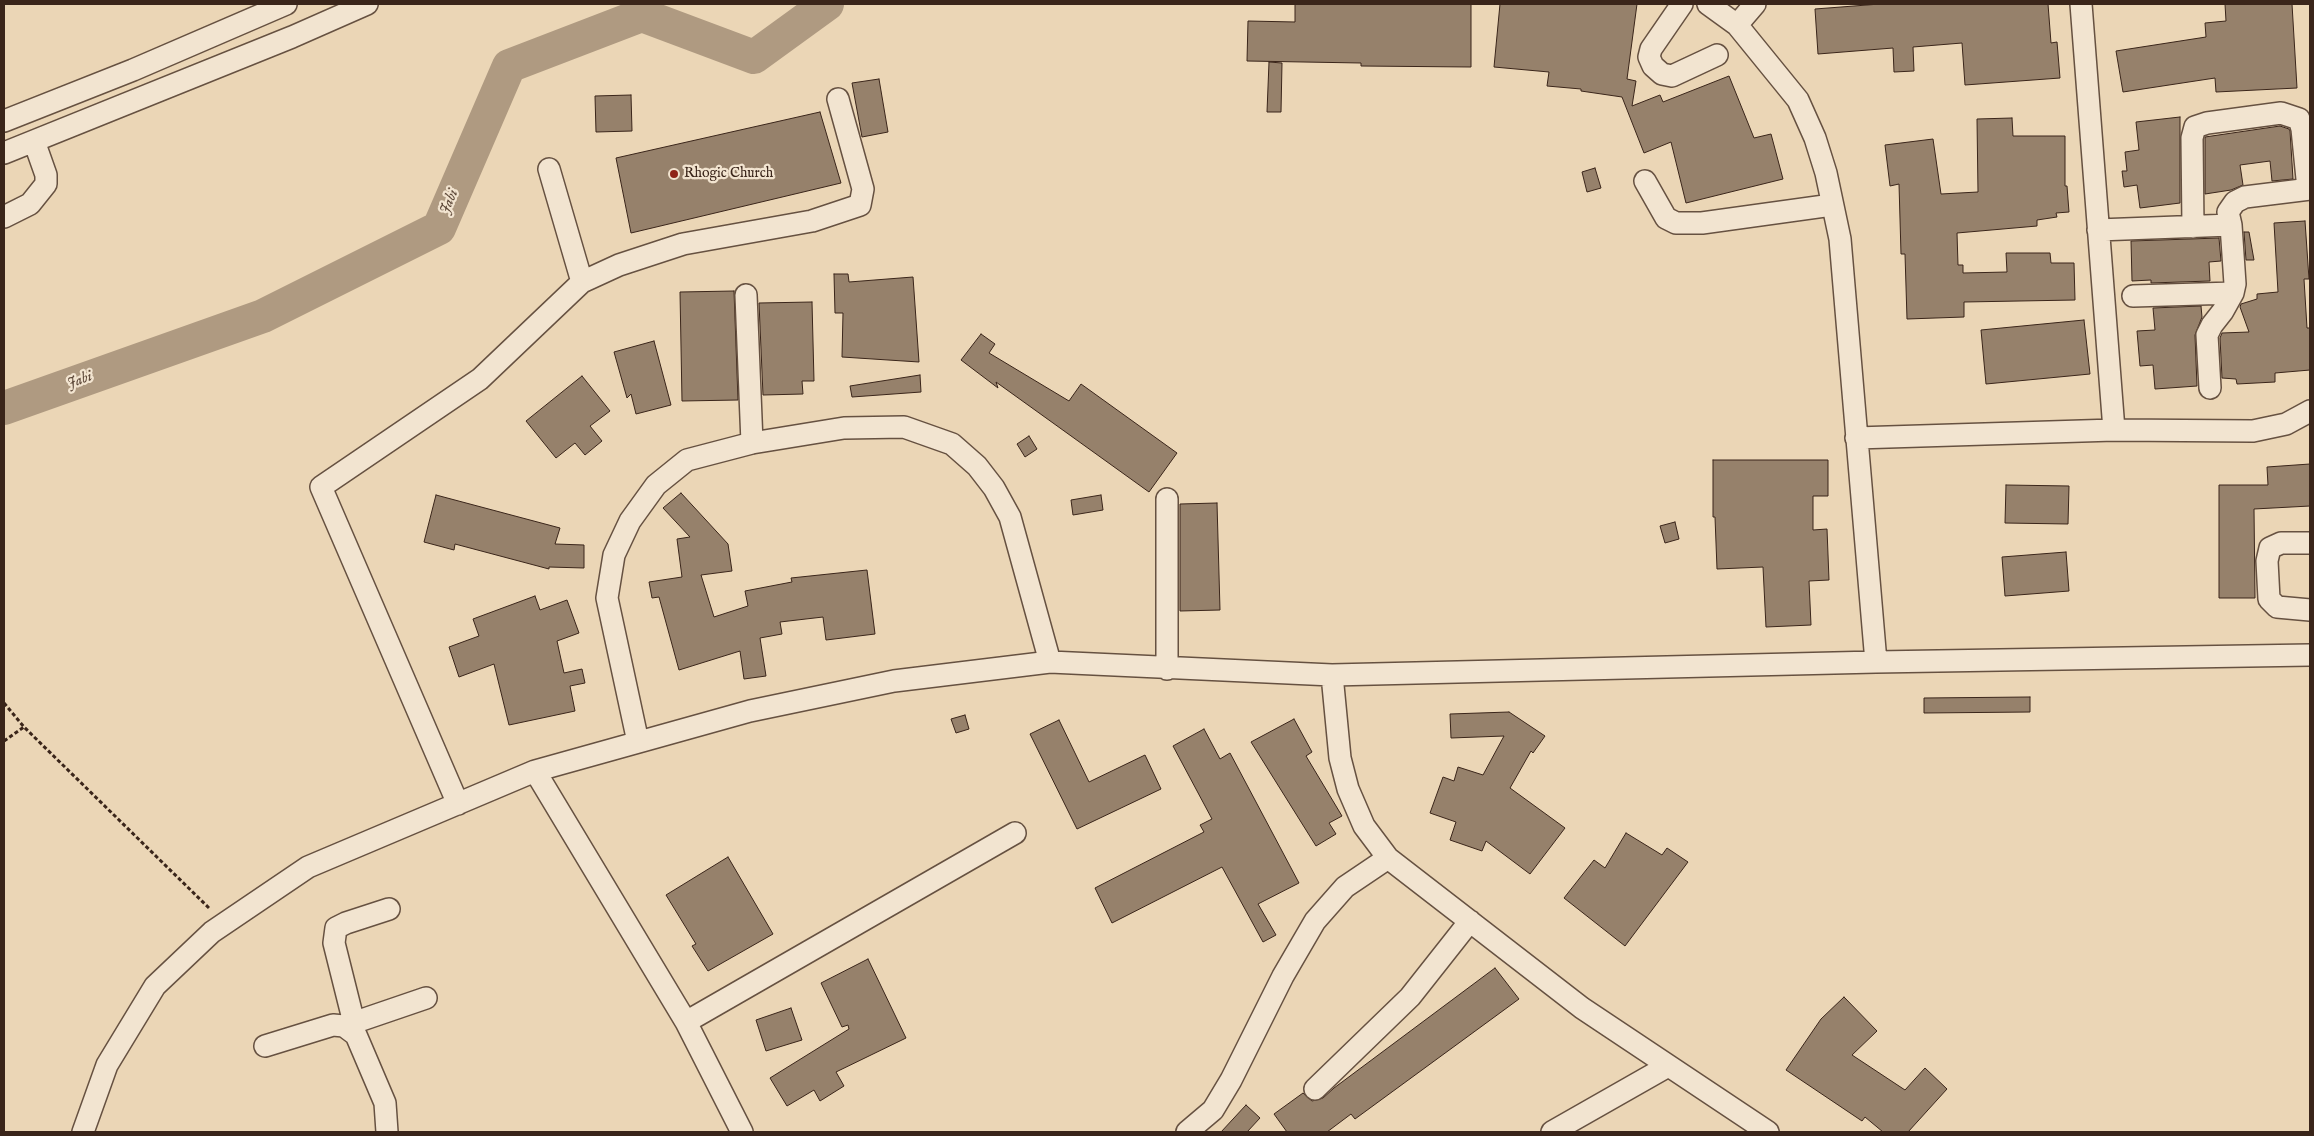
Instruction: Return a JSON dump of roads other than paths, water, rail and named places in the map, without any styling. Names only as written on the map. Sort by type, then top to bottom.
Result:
[{"type":"street","points":[[4,121],[133,70],[286,4]]},
{"type":"street","points":[[4,153],[367,4]]},
{"type":"street","points":[[1682,4],[1651,49],[1649,57],[1653,66],[1662,74],[1672,76],[1717,55]]},
{"type":"street","points":[[1708,4],[1736,25],[1798,100],[1815,138],[1840,239],[1876,662]]},
{"type":"street","points":[[1736,25],[1755,4]]},
{"type":"street","points":[[2081,4],[2114,430]]},
{"type":"street","points":[[458,804],[321,487],[480,379],[582,282],[619,265],[683,244],[812,221],[860,206],[864,189],[838,100]]},
{"type":"street","points":[[2193,227],[2192,138],[2195,127],[2207,123],[2281,113],[2299,119],[2302,129],[2309,189],[2245,196],[2235,202],[2228,212],[2231,225],[2235,284],[2233,293],[2207,335],[2210,388]]},
{"type":"street","points":[[4,217],[30,204],[46,184],[46,175],[34,141]]},
{"type":"street","points":[[549,169],[582,282]]},
{"type":"street","points":[[1645,181],[1666,218],[1676,223],[1702,222],[1832,205]]},
{"type":"street","points":[[2098,230],[2231,225]]},
{"type":"street","points":[[2134,296],[2233,293]]},
{"type":"street","points":[[746,295],[752,443]]},
{"type":"street","points":[[1856,438],[2114,430],[2253,431],[2286,424],[2310,411]]},
{"type":"street","points":[[638,742],[607,598],[614,555],[630,521],[656,484],[686,460],[752,443],[844,428],[904,427],[952,444],[976,466],[994,488],[1010,517],[1050,662]]},
{"type":"street","points":[[1167,499],[1167,669]]},
{"type":"street","points":[[2310,543],[2281,543],[2270,548],[2267,561],[2269,599],[2277,607],[2310,610]]},
{"type":"street","points":[[83,1132],[107,1065],[155,986],[212,932],[308,867],[535,771],[750,710],[894,681],[1050,662],[1167,669],[1332,675],[1876,662],[2310,655]]},
{"type":"street","points":[[1332,675],[1340,758],[1348,789],[1364,826],[1388,858],[1582,1008],[1768,1132]]},
{"type":"street","points":[[535,771],[686,1022],[742,1132]]},
{"type":"street","points":[[686,1022],[1015,833]]},
{"type":"street","points":[[1188,1132],[1213,1110],[1231,1080],[1283,976],[1315,921],[1345,887],[1388,858]]},
{"type":"street","points":[[387,1132],[385,1103],[356,1035],[349,1024],[334,943],[336,928],[389,909]]},
{"type":"street","points":[[1315,1089],[1410,997],[1470,921]]},
{"type":"street","points":[[265,1046],[333,1025],[349,1024],[426,998]]},
{"type":"street","points":[[1552,1132],[1668,1066]]},
{"type":"waterway","name":"Jabi","points":[[4,408],[263,316],[439,228],[509,66],[642,15],[754,57],[827,4]]},
{"type":"place","name":"Rhogic Church","points":[[674,174]]}]
